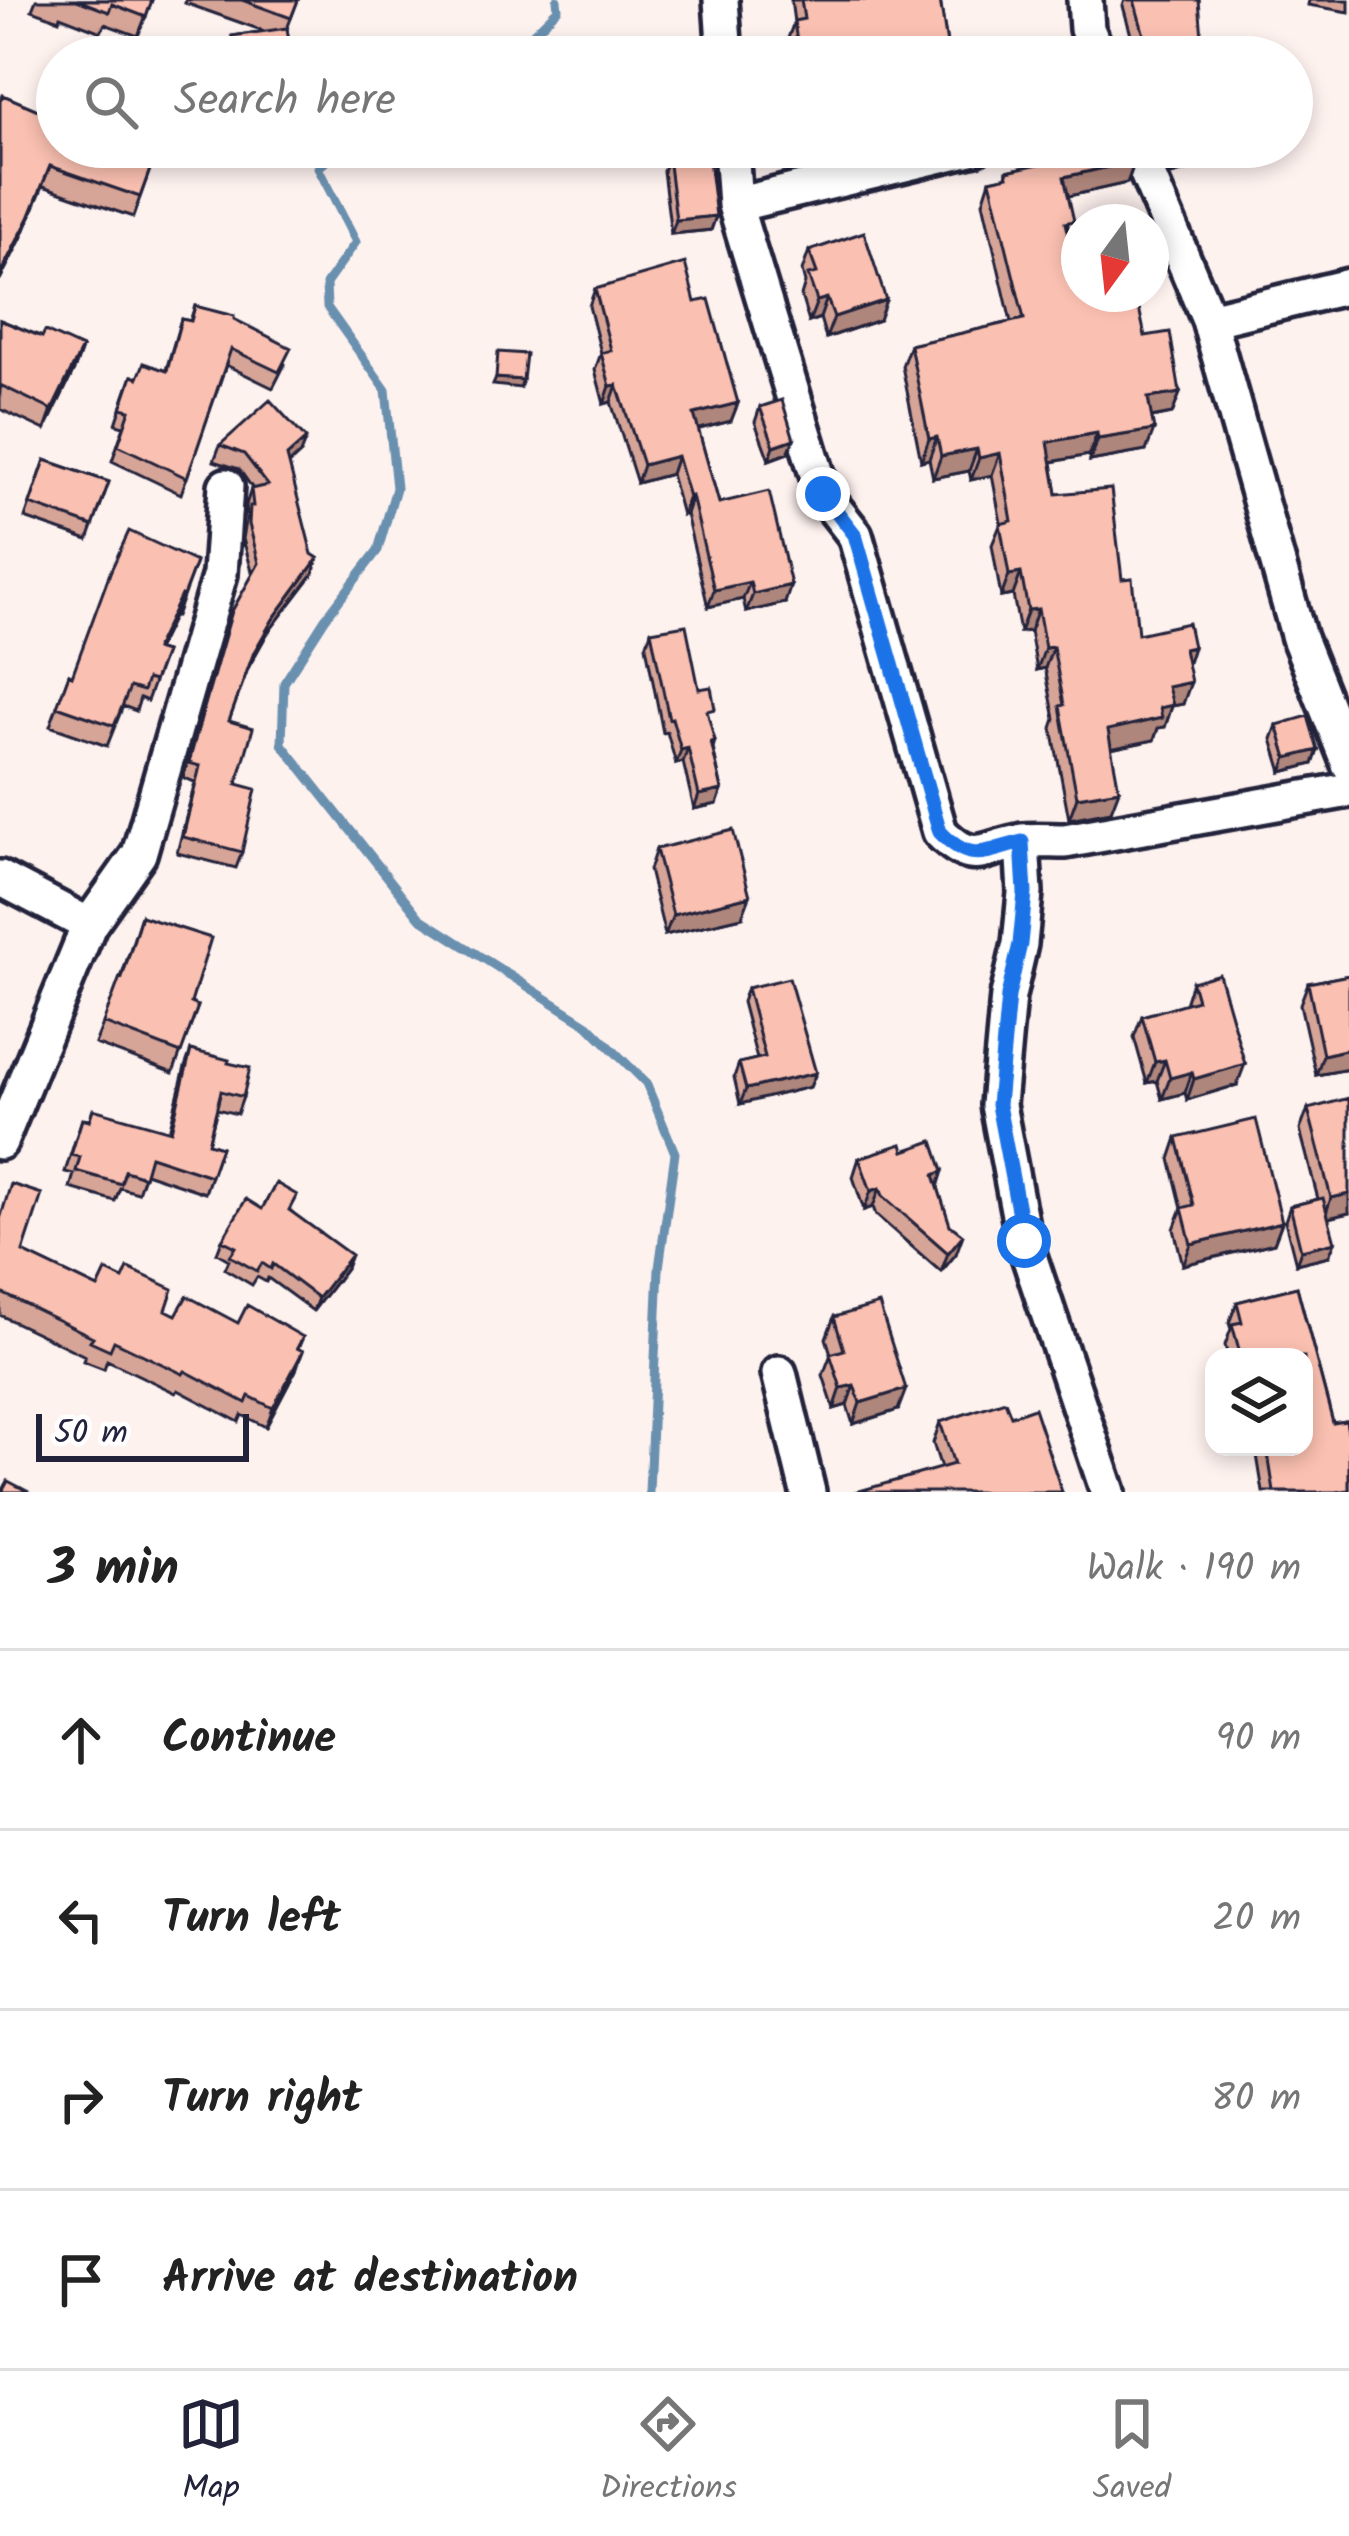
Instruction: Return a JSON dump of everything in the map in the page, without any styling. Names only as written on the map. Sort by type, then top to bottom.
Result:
[{"type":"street","points":[[721,0],[724,36]]},
{"type":"street","points":[[1085,0],[1090,36]]},
{"type":"street","points":[[732,168],[735,206],[823,494],[855,535],[940,832],[957,849],[976,854],[1022,842],[1065,841],[1349,790]]},
{"type":"street","points":[[735,206],[890,168]]},
{"type":"street","points":[[1145,168],[1208,320],[1299,638],[1349,764]]},
{"type":"street","points":[[1208,320],[1349,286]]},
{"type":"street","points":[[0,1142],[89,925],[139,854],[220,574],[226,486]]},
{"type":"street","points":[[1022,842],[1025,893],[1008,996],[998,1105],[1024,1241],[1108,1492]]},
{"type":"street","points":[[0,878],[89,925]]},
{"type":"street","points":[[779,1373],[808,1492]]},
{"type":"building","points":[[77,0],[152,0],[146,17],[112,4],[109,12]]},
{"type":"building","points":[[242,0],[298,0],[291,18]]},
{"type":"building","points":[[801,0],[940,0],[946,36],[796,36],[794,21],[804,19]]},
{"type":"building","points":[[1134,0],[1199,0],[1202,36],[1144,36]]},
{"type":"building","points":[[287,28],[288,36],[232,36]]},
{"type":"building","points":[[3,95],[36,109],[36,168],[49,168],[0,274]]},
{"type":"building","points":[[56,168],[150,168],[140,197]]},
{"type":"building","points":[[669,168],[710,168],[716,216],[676,220]]},
{"type":"building","points":[[1020,168],[1104,168],[1064,177],[1070,204],[1061,204],[1061,312],[1140,312],[1145,336],[1170,332],[1180,393],[1148,398],[1154,430],[1048,442],[1057,494],[1111,489],[1122,579],[1132,578],[1138,634],[1188,623],[1193,647],[1184,649],[1191,682],[1168,687],[1173,705],[1160,708],[1162,718],[1108,730],[1119,790],[1077,797],[1053,647],[1045,648],[1038,609],[1028,610],[1021,573],[1009,575],[1000,524],[1012,521],[1000,453],[979,458],[977,449],[941,456],[937,437],[929,439],[910,345],[1024,319],[990,180],[1008,176],[1007,171]]},
{"type":"building","points":[[864,232],[886,300],[834,317],[827,298],[817,301],[808,275],[817,273],[809,251]]},
{"type":"building","points":[[685,263],[695,302],[709,299],[738,403],[694,414],[719,503],[769,491],[791,585],[753,594],[750,582],[714,590],[692,496],[677,456],[643,465],[617,385],[610,386],[601,353],[611,350],[595,289]]},
{"type":"building","points":[[195,306],[234,316],[291,348],[279,372],[231,349],[187,478],[118,445],[130,410],[121,408],[132,376],[138,378],[144,363],[167,371],[181,319],[191,321]]},
{"type":"building","points":[[0,320],[42,337],[45,331],[82,348],[52,410],[0,389]]},
{"type":"building","points":[[498,352],[526,354],[523,380],[496,378]]},
{"type":"building","points":[[270,400],[306,439],[287,456],[312,554],[318,558],[254,652],[229,721],[253,728],[237,784],[256,789],[242,852],[183,837],[200,766],[189,763],[196,736],[232,611],[259,563],[249,524],[251,489],[268,485],[244,454],[220,445]]},
{"type":"building","points":[[782,400],[794,439],[774,446],[760,407]]},
{"type":"building","points":[[45,460],[109,482],[93,526],[30,504]]},
{"type":"building","points":[[129,531],[196,562],[155,649],[165,652],[154,681],[147,679],[143,691],[130,687],[114,726],[57,706]]},
{"type":"building","points":[[686,625],[699,689],[711,687],[715,709],[707,711],[722,790],[699,795],[688,748],[681,750],[669,719],[651,631]]},
{"type":"building","points":[[1308,716],[1318,750],[1287,758],[1277,725]]},
{"type":"building","points":[[733,830],[750,896],[673,915],[656,849]]},
{"type":"building","points":[[141,916],[211,938],[191,1003],[198,1006],[181,1053],[103,1023]]},
{"type":"building","points":[[1219,974],[1245,1064],[1194,1079],[1192,1072],[1170,1078],[1165,1060],[1155,1062],[1142,1016],[1197,1000],[1192,982]]},
{"type":"building","points":[[1349,975],[1349,1049],[1323,1055],[1308,983]]},
{"type":"building","points":[[789,978],[816,1073],[746,1089],[739,1063],[765,1057],[747,988]]},
{"type":"building","points":[[191,1050],[250,1068],[243,1097],[221,1091],[208,1143],[221,1147],[211,1176],[150,1156],[144,1177],[125,1171],[121,1184],[76,1171],[80,1157],[71,1155],[82,1119],[89,1121],[93,1109],[171,1131]]},
{"type":"building","points":[[1349,1098],[1349,1194],[1331,1198],[1308,1109]]},
{"type":"building","points":[[1256,1119],[1282,1222],[1191,1244],[1182,1208],[1194,1205],[1177,1138]]},
{"type":"building","points":[[933,1141],[943,1171],[934,1175],[950,1225],[963,1235],[948,1253],[883,1196],[880,1188],[871,1191],[859,1158],[902,1144],[904,1151]]},
{"type":"building","points":[[276,1183],[297,1195],[289,1210],[351,1255],[318,1298],[273,1264],[271,1269],[262,1263],[257,1271],[230,1256],[236,1247],[222,1240],[246,1199],[262,1209]]},
{"type":"building","points":[[11,1184],[42,1194],[23,1252],[98,1288],[106,1271],[123,1279],[128,1268],[173,1289],[166,1310],[176,1315],[187,1296],[238,1323],[247,1305],[303,1337],[297,1348],[303,1351],[273,1408],[249,1396],[246,1403],[114,1341],[110,1350],[0,1292],[0,1219]]},
{"type":"building","points":[[1323,1198],[1335,1242],[1301,1250],[1290,1206]]},
{"type":"building","points":[[1297,1287],[1333,1423],[1346,1421],[1349,1490],[1274,1492],[1268,1456],[1313,1456],[1313,1348],[1239,1348],[1232,1324],[1242,1322],[1237,1302]]},
{"type":"building","points":[[879,1304],[906,1389],[860,1403],[854,1385],[841,1388],[830,1354],[844,1350],[834,1317]]},
{"type":"building","points":[[1005,1401],[1011,1416],[1034,1408],[1062,1492],[856,1492],[954,1464],[940,1422]]},
{"type":"building","points":[[8,1481],[29,1492],[2,1492]]},
{"type":"waterway","points":[[530,36],[558,9],[557,0]]},
{"type":"waterway","points":[[318,168],[356,242],[326,284],[327,307],[386,390],[396,488],[378,550],[284,683],[282,744],[420,918],[588,1025],[646,1083],[675,1153],[659,1268],[649,1492]]},
{"type":"route","points":[[823,494],[855,535],[940,832],[957,849],[976,854],[1022,842],[1025,893],[1008,996],[998,1105],[1024,1241]]}]
